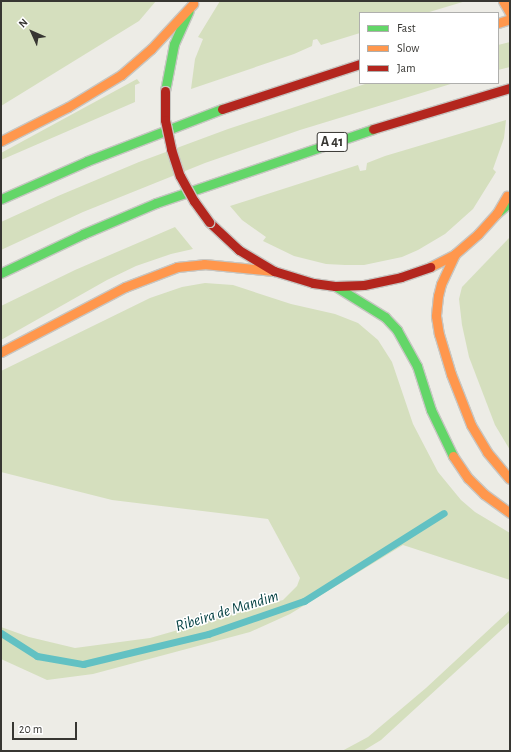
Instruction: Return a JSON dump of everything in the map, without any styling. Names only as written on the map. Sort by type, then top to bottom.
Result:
[{"type":"main road","points":[[503,1],[510,13]]},
{"type":"main road","points":[[194,2],[174,44],[168,68],[165,91],[165,120],[171,149],[180,176],[194,201],[210,222],[239,250],[274,271],[292,278],[335,286],[364,285],[401,278],[428,268],[455,254],[478,234],[497,213],[510,202]]},
{"type":"main road","points":[[1,140],[68,107],[121,75],[151,49],[194,2]]},
{"type":"main road","points":[[499,23],[510,19]]},
{"type":"main road","points":[[1,199],[88,160],[218,110],[359,64]]},
{"type":"main road","name":"A 41","points":[[1,273],[91,231],[156,203],[212,182],[347,137],[510,88]]},
{"type":"main road","points":[[497,213],[510,192]]},
{"type":"main road","points":[[455,254],[441,284],[438,296],[436,316],[439,334],[451,374],[471,425],[487,452],[510,478]]},
{"type":"main road","points":[[1,352],[125,287],[177,267],[204,264],[274,271]]},
{"type":"main road","points":[[335,286],[385,317],[397,330],[417,366],[434,418],[454,459],[468,478],[484,494],[510,514]]},
{"type":"green space","points":[[1,1],[156,1],[139,21],[1,106]]},
{"type":"green space","points":[[220,1],[466,1],[429,12],[359,12],[359,33],[321,45],[317,39],[313,40],[312,46],[294,54],[191,89],[195,59],[203,39],[198,37]]},
{"type":"green space","points":[[510,42],[510,67],[499,70],[499,45]]},
{"type":"green space","points":[[137,79],[140,83],[135,85],[135,102],[1,160],[1,153]]},
{"type":"green space","points":[[365,84],[451,84],[300,130],[205,163],[83,212],[1,250],[1,222],[139,162],[228,129]]},
{"type":"green space","points":[[506,120],[504,138],[493,169],[496,172],[473,209],[445,234],[418,250],[402,257],[364,265],[345,265],[326,264],[294,256],[263,241],[266,237],[242,220],[230,206],[358,165],[360,171],[366,170],[367,163],[385,156]]},
{"type":"green space","points":[[175,227],[193,249],[171,254],[136,266],[107,280],[1,340],[1,306],[75,270]]},
{"type":"green space","points":[[510,237],[510,450],[495,425],[469,357],[462,325],[459,299],[462,287]]},
{"type":"green space","points":[[205,283],[233,285],[291,304],[335,314],[358,323],[378,340],[392,362],[413,424],[438,472],[461,500],[475,512],[510,533],[510,580],[403,545],[290,614],[250,632],[93,674],[47,680],[1,659],[1,627],[29,637],[75,648],[150,638],[283,600],[297,586],[300,578],[268,519],[112,500],[1,472],[1,371],[150,298],[182,287]]},
{"type":"green space","points":[[510,610],[510,622],[381,740],[363,751],[342,751],[368,737],[426,688]]},
{"type":"waterway","name":"Ribeira de Mandim","points":[[1,633],[37,656],[83,664],[208,634],[304,601],[444,513]]},
{"type":"traffic: fast","points":[[165,91],[174,44],[189,11]]},
{"type":"traffic: fast","points":[[1,199],[87,161],[222,109]]},
{"type":"traffic: fast","points":[[1,273],[83,234],[156,203],[373,129]]},
{"type":"traffic: fast","points":[[497,213],[510,202]]},
{"type":"traffic: fast","points":[[335,286],[385,317],[397,330],[417,366],[431,410],[453,456]]},
{"type":"traffic: slow","points":[[503,1],[510,13]]},
{"type":"traffic: slow","points":[[1,141],[68,107],[121,75],[151,49],[193,4]]},
{"type":"traffic: slow","points":[[499,23],[510,19]]},
{"type":"traffic: slow","points":[[430,267],[455,254],[478,234],[497,213],[507,196]]},
{"type":"traffic: slow","points":[[455,254],[441,284],[438,296],[436,316],[439,334],[451,374],[471,425],[487,452],[510,479]]},
{"type":"traffic: slow","points":[[1,352],[125,287],[177,267],[204,264],[274,271]]},
{"type":"traffic: slow","points":[[453,456],[468,478],[484,494],[510,513]]},
{"type":"traffic: jam","points":[[222,109],[359,64]]},
{"type":"traffic: jam","points":[[373,129],[510,88]]},
{"type":"traffic: jam","points":[[165,91],[165,120],[171,149],[180,176],[194,201],[209,222]]},
{"type":"traffic: jam","points":[[209,222],[239,250],[274,271],[313,283],[335,286],[364,285],[401,277],[430,267]]}]
